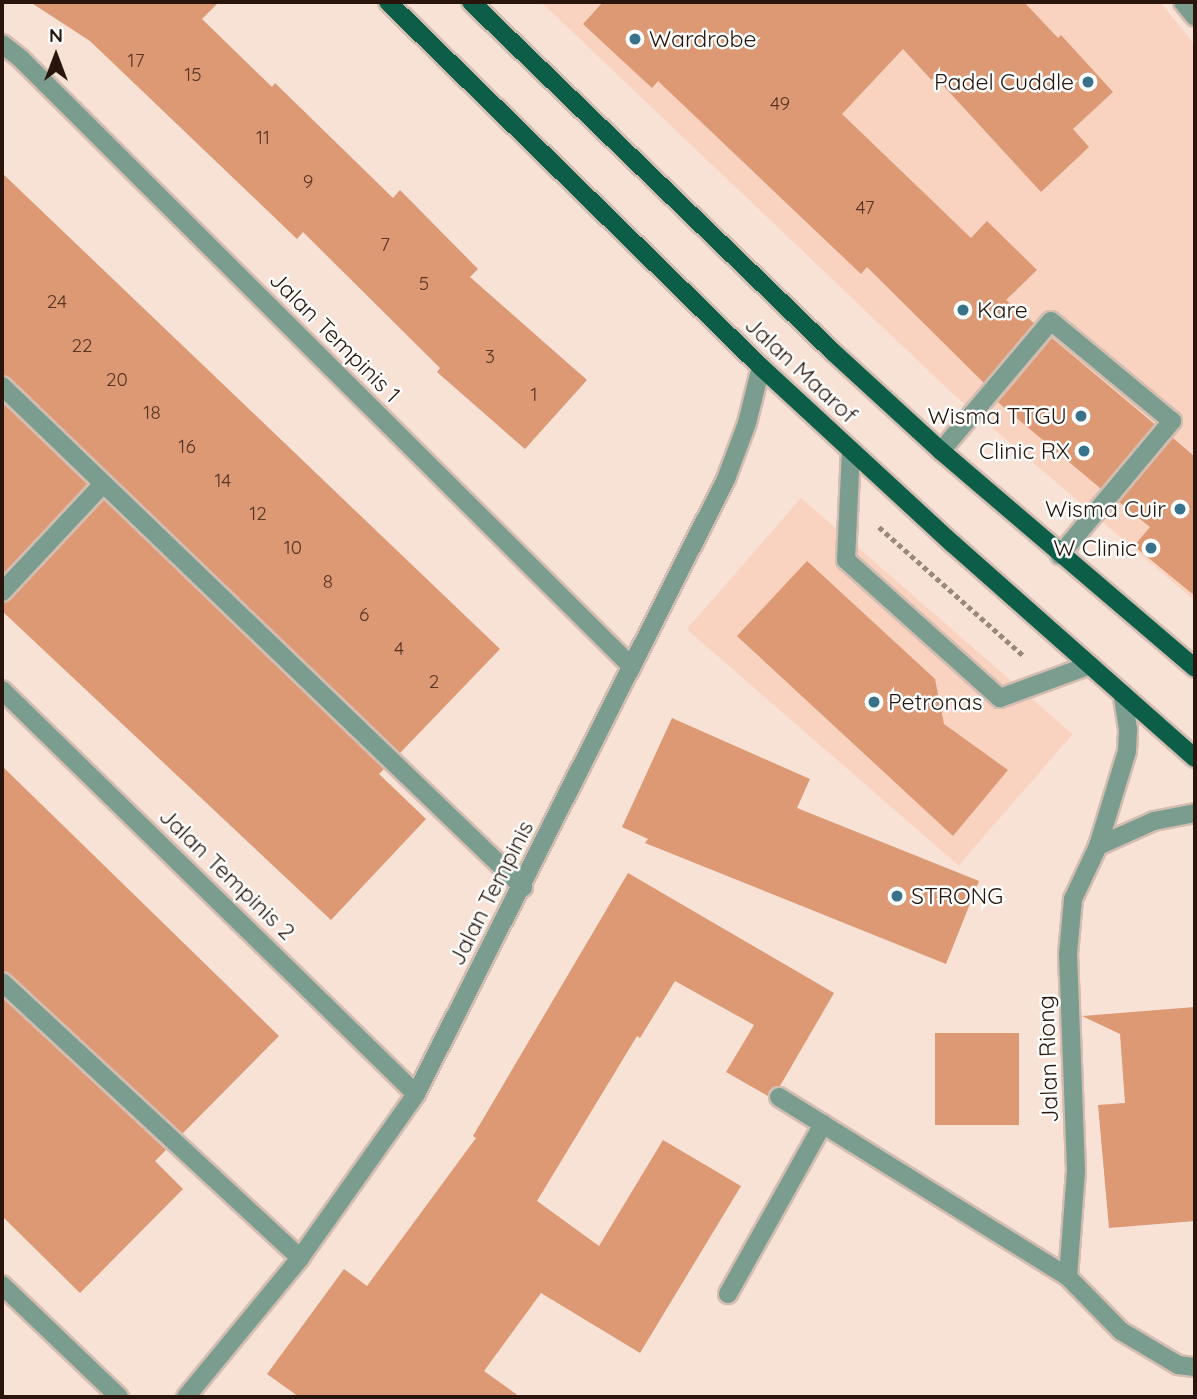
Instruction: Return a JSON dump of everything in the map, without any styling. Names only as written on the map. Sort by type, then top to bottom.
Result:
[{"type":"main road","name":"Jalan Maarof","points":[[388,2],[761,367],[1195,758]]},
{"type":"main road","name":"Jalan Maarof","points":[[471,2],[833,352],[941,452],[1195,668]]},
{"type":"street","points":[[1183,2],[1195,17]]},
{"type":"street","name":"Jalan Tempinis 1","points":[[2,44],[20,58],[632,667]]},
{"type":"street","points":[[941,452],[1051,321],[1172,421],[1060,555]]},
{"type":"street","name":"Jalan Tempinis","points":[[186,1397],[300,1258],[416,1094],[523,887],[726,479],[747,424],[761,367]]},
{"type":"street","points":[[2,386],[523,887]]},
{"type":"street","points":[[851,450],[846,560],[1000,698],[1090,665]]},
{"type":"street","points":[[2,592],[103,484]]},
{"type":"street","name":"Jalan Tempinis 2","points":[[2,690],[416,1094]]},
{"type":"street","name":"Jalan Riong","points":[[1068,1277],[1076,1171],[1068,954],[1073,899],[1098,846],[1127,751],[1128,729],[1122,693]]},
{"type":"street","points":[[1098,846],[1154,821],[1195,813]]},
{"type":"street","points":[[2,982],[300,1258]]},
{"type":"street","points":[[779,1097],[1068,1277],[1121,1331],[1178,1365],[1195,1367]]},
{"type":"street","points":[[728,1294],[822,1124]]},
{"type":"street","points":[[2,1285],[119,1397]]},
{"type":"path","points":[[849,500],[1051,680]]},
{"type":"shaded area","points":[[541,2],[1160,2],[1195,45],[1195,601],[954,395]]},
{"type":"shaded area","points":[[801,498],[1073,734],[959,866],[687,629]]},
{"type":"building","points":[[30,2],[219,2],[202,19],[272,87],[275,83],[393,198],[400,190],[478,269],[470,277],[587,380],[525,449],[437,372],[440,368],[303,232],[297,239],[90,41]]},
{"type":"building","points":[[603,2],[1024,2],[1058,38],[1061,35],[1113,92],[1073,129],[1089,147],[1041,192],[941,83],[937,86],[903,49],[842,114],[971,238],[987,221],[1037,270],[1006,300],[1034,323],[984,383],[867,267],[861,274],[658,81],[652,88],[583,24]]},
{"type":"building","points":[[2,173],[500,649],[400,753],[10,378],[2,375]]},
{"type":"building","name":"Wisma TTGU","points":[[1052,338],[1155,424],[1101,488],[998,402]]},
{"type":"building","points":[[2,402],[87,484],[2,576]]},
{"type":"building","points":[[1173,438],[1195,457],[1195,596],[1134,546],[1150,527],[1119,502]]},
{"type":"building","points":[[104,500],[384,769],[379,774],[426,819],[331,920],[2,611],[2,603],[10,600]]},
{"type":"building","name":"Petronas","points":[[807,561],[935,679],[944,724],[1008,770],[953,836],[737,636]]},
{"type":"building","points":[[672,718],[810,779],[797,808],[979,881],[946,964],[645,843],[648,839],[622,827]]},
{"type":"building","points":[[2,766],[279,1036],[182,1134],[10,974],[2,971]]},
{"type":"building","points":[[628,873],[834,993],[780,1086],[773,1087],[768,1096],[726,1072],[754,1025],[675,981],[640,1038],[637,1036],[537,1201],[599,1246],[663,1140],[741,1186],[640,1353],[541,1293],[484,1371],[520,1397],[299,1397],[267,1374],[344,1269],[367,1286],[476,1138],[473,1136]]},
{"type":"building","points":[[2,997],[166,1150],[155,1161],[183,1189],[80,1293],[2,1216]]},
{"type":"building","points":[[1195,1007],[1195,1221],[1109,1228],[1098,1105],[1125,1103],[1120,1034],[1082,1016]]},
{"type":"building","points":[[935,1033],[1019,1033],[1019,1125],[935,1125]]},
{"type":"place","name":"Wardrobe","points":[[635,39]]},
{"type":"place","name":"Padel Cuddle","points":[[1088,82]]},
{"type":"place","name":"Kare","points":[[963,310]]},
{"type":"place","name":"Wisma TTGU","points":[[1081,416]]},
{"type":"place","name":"Clinic RX","points":[[1084,451]]},
{"type":"place","name":"Wisma Cuir","points":[[1180,509]]},
{"type":"place","name":"W Clinic","points":[[1151,548]]},
{"type":"place","name":"Petronas","points":[[874,702]]},
{"type":"place","name":"STRONG","points":[[897,896]]}]
